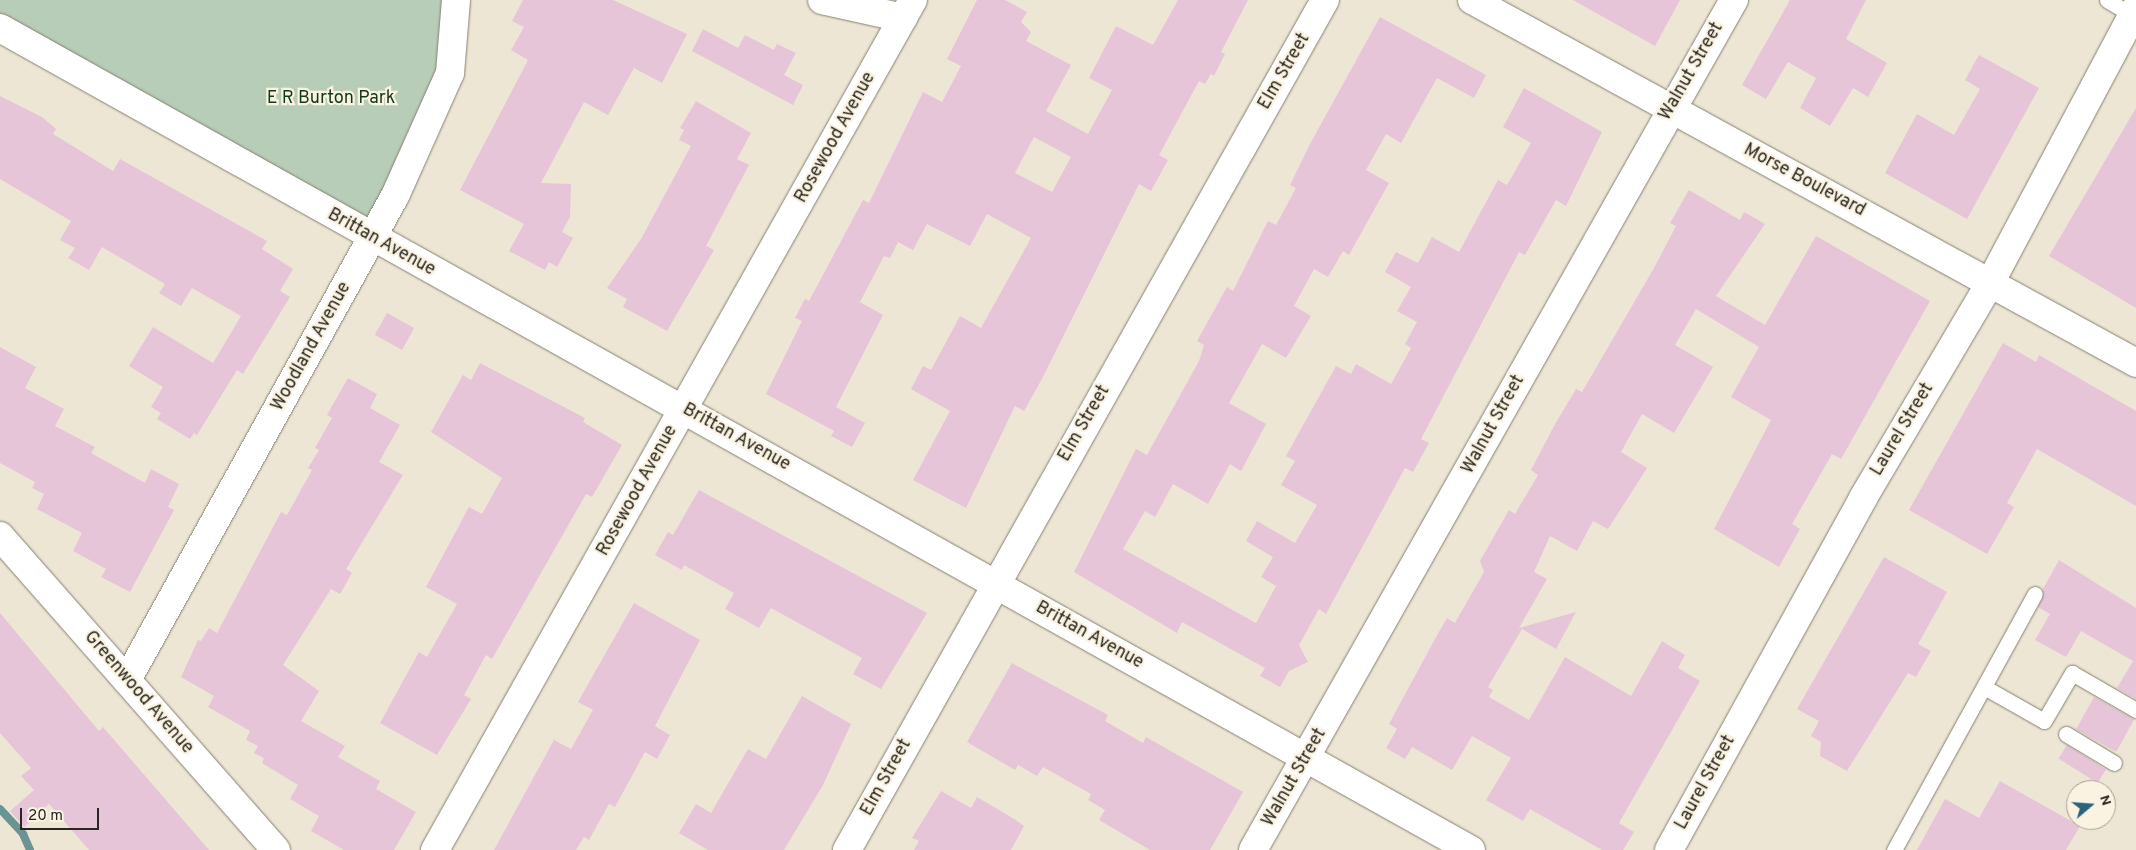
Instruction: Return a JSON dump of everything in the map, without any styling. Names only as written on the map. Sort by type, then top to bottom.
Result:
[{"type":"street","name":"Woodland Avenue","points":[[127,680],[372,238],[450,73],[456,0]]},
{"type":"street","points":[[822,0],[908,9]]},
{"type":"street","name":"Elm Street","points":[[847,850],[1325,0]]},
{"type":"street","name":"Morse Boulevard","points":[[1472,0],[1989,285],[2136,363]]},
{"type":"street","name":"Walnut Street","points":[[1253,850],[1670,110],[1734,0]]},
{"type":"street","name":"Rosewood Avenue","points":[[435,850],[685,409],[908,9]]},
{"type":"street","name":"Laurel Street","points":[[1669,850],[1863,498],[1989,285],[2134,12]]},
{"type":"street","name":"Brittan Avenue","points":[[0,28],[372,238],[685,409],[1472,850]]},
{"type":"street","name":"Greenwood Avenue","points":[[0,536],[276,850]]},
{"type":"lane","points":[[2107,0],[2134,12]]},
{"type":"lane","points":[[1894,850],[2035,594]]},
{"type":"lane","points":[[1984,687],[2044,721],[2072,673],[2136,710]]},
{"type":"lane","points":[[2066,734],[2114,763]]},
{"type":"green space","name":"E R Burton Park","points":[[0,0],[456,0],[456,43],[372,238],[0,28]]},
{"type":"building","points":[[523,0],[613,0],[687,34],[662,83],[634,68],[608,115],[584,102],[541,183],[571,184],[570,217],[562,232],[573,238],[557,267],[549,262],[545,270],[509,251],[524,224],[460,190],[528,60],[511,50],[524,27],[512,21]]},
{"type":"building","points":[[977,0],[1005,0],[1027,12],[1021,22],[1031,32],[1026,41],[1071,65],[1046,111],[1088,134],[1112,90],[1089,78],[1116,26],[1153,45],[1178,0],[1248,0],[1221,52],[1225,54],[1214,76],[1211,74],[1205,84],[1199,81],[1159,155],[1168,160],[1151,191],[1139,184],[1043,377],[1024,411],[1015,406],[966,508],[913,480],[950,411],[911,389],[923,366],[931,370],[960,316],[981,328],[1031,238],[987,214],[970,246],[927,224],[913,250],[898,242],[890,258],[884,256],[860,302],[883,315],[836,407],[865,423],[852,447],[831,436],[834,431],[766,394],[802,321],[795,318],[805,299],[809,301],[863,200],[869,203],[923,92],[942,102],[961,66],[947,59]],"holes":[[[1034,137],[1071,157],[1052,192],[1015,173]]]},
{"type":"building","points":[[1573,0],[1680,0],[1655,46]]},
{"type":"building","points":[[1790,0],[1866,0],[1846,39],[1887,63],[1868,97],[1853,88],[1830,126],[1800,108],[1816,78],[1788,62],[1766,99],[1742,85]]},
{"type":"building","points":[[1380,17],[1486,75],[1474,98],[1437,78],[1401,143],[1386,134],[1366,170],[1389,183],[1349,255],[1343,251],[1328,277],[1314,269],[1294,306],[1311,316],[1286,358],[1262,344],[1229,403],[1266,424],[1241,471],[1230,464],[1208,504],[1173,484],[1155,517],[1145,511],[1123,549],[1256,623],[1276,586],[1261,577],[1273,557],[1246,541],[1257,521],[1295,543],[1317,505],[1281,485],[1295,461],[1286,456],[1336,366],[1351,374],[1356,364],[1391,384],[1411,348],[1405,344],[1417,322],[1397,311],[1411,287],[1385,272],[1396,252],[1418,263],[1432,237],[1459,252],[1498,180],[1507,185],[1531,143],[1503,127],[1524,88],[1602,132],[1566,206],[1556,200],[1525,255],[1519,252],[1421,439],[1429,443],[1413,472],[1405,468],[1326,614],[1319,609],[1299,645],[1308,662],[1289,671],[1280,687],[1260,676],[1265,668],[1182,622],[1177,633],[1074,572],[1136,449],[1147,455],[1199,361],[1204,345],[1197,341],[1227,287],[1233,291],[1268,221],[1276,225],[1296,188],[1290,185],[1310,144]]},
{"type":"building","points":[[703,29],[738,48],[745,35],[774,50],[777,44],[796,53],[784,75],[803,85],[793,105],[692,51]]},
{"type":"building","points":[[1979,55],[2039,88],[1967,219],[1885,173],[1917,114],[1954,135],[1980,89],[1965,80]]},
{"type":"building","points":[[0,96],[42,117],[56,129],[53,134],[113,171],[120,159],[267,241],[262,249],[293,269],[280,291],[290,297],[243,374],[237,370],[197,435],[194,433],[190,439],[157,419],[161,413],[151,407],[163,387],[129,366],[153,327],[213,363],[241,316],[192,288],[181,306],[159,293],[165,284],[102,247],[89,270],[68,258],[75,248],[60,240],[71,221],[0,179]]},
{"type":"building","points":[[696,101],[751,133],[737,159],[749,165],[706,246],[714,250],[667,331],[623,307],[627,299],[607,288],[641,239],[691,146],[679,140],[684,130],[680,128]]},
{"type":"building","points":[[2136,108],[2136,308],[2049,256]]},
{"type":"building","points":[[1689,190],[1740,220],[1744,212],[1765,224],[1716,296],[1765,325],[1816,236],[1930,301],[1841,459],[1832,454],[1792,524],[1800,529],[1779,567],[1714,529],[1771,420],[1731,397],[1759,347],[1696,309],[1675,345],[1713,367],[1674,433],[1642,414],[1621,452],[1647,468],[1608,529],[1593,521],[1577,551],[1550,536],[1534,572],[1547,579],[1519,628],[1576,612],[1556,649],[1522,629],[1488,687],[1493,690],[1489,697],[1529,720],[1565,657],[1631,696],[1662,641],[1685,655],[1678,668],[1700,681],[1619,823],[1634,832],[1623,850],[1602,850],[1530,809],[1523,821],[1486,800],[1511,758],[1472,736],[1452,770],[1412,747],[1405,759],[1386,748],[1397,729],[1389,724],[1447,618],[1455,623],[1484,572],[1480,561],[1509,510],[1515,514],[1538,475],[1531,470],[1554,426],[1576,389],[1582,392],[1654,268],[1676,226],[1670,223]]},
{"type":"building","points":[[387,313],[414,328],[402,350],[375,335]]},
{"type":"building","points":[[2003,343],[2036,362],[2039,355],[2136,411],[2136,506],[2037,449],[2007,503],[2014,507],[1987,554],[1909,510]]},
{"type":"building","points":[[0,347],[36,367],[25,388],[64,409],[55,426],[95,447],[91,453],[145,483],[151,469],[179,484],[168,507],[174,510],[130,592],[101,577],[106,569],[73,551],[82,533],[37,509],[44,494],[32,488],[35,482],[0,463]]},
{"type":"building","points":[[480,363],[585,418],[583,422],[622,445],[592,497],[586,494],[492,659],[486,655],[464,695],[471,699],[437,755],[380,723],[419,652],[427,657],[457,604],[426,587],[469,507],[482,514],[502,478],[431,432],[463,375],[471,380]]},
{"type":"building","points":[[348,378],[377,394],[370,408],[400,425],[379,462],[403,475],[346,569],[352,573],[340,594],[331,589],[283,665],[319,691],[301,721],[345,746],[338,757],[380,781],[376,789],[416,812],[394,850],[344,850],[311,831],[319,816],[290,799],[298,785],[262,763],[264,758],[254,753],[258,746],[246,740],[250,731],[208,707],[214,696],[181,677],[198,640],[201,641],[209,628],[217,633],[281,512],[287,515],[312,470],[308,468],[319,450],[315,448],[332,418],[327,415]]},
{"type":"building","points":[[699,490],[927,613],[881,689],[853,674],[862,658],[771,608],[759,628],[725,609],[734,593],[684,565],[682,570],[655,555],[668,532],[673,535]]},
{"type":"building","points":[[1884,557],[1947,592],[1918,644],[1931,651],[1916,677],[1908,673],[1847,771],[1820,756],[1821,742],[1811,736],[1819,721],[1797,709]]},
{"type":"building","points":[[2059,560],[2136,608],[2136,699],[2117,688],[2133,661],[2081,631],[2066,657],[2035,640],[2050,614],[2038,607],[2043,589]]},
{"type":"building","points":[[634,603],[700,640],[655,726],[670,735],[657,759],[645,752],[615,807],[609,804],[589,840],[584,837],[576,850],[494,850],[554,740],[571,749],[593,710],[578,702]]},
{"type":"building","points":[[0,613],[99,731],[103,727],[209,850],[89,850],[49,804],[24,827],[10,811],[34,790],[21,776],[31,768],[0,733]]},
{"type":"building","points":[[1012,663],[1108,715],[1105,721],[1143,743],[1146,737],[1243,792],[1210,850],[1150,850],[1099,820],[1105,810],[1088,800],[1091,794],[1043,767],[1037,776],[1018,765],[1015,770],[967,742]]},
{"type":"building","points":[[802,696],[851,724],[823,785],[784,850],[708,850],[679,833],[696,804],[711,813],[748,749],[766,759]]},
{"type":"building","points":[[2094,697],[2134,719],[2116,752],[2076,729]]},
{"type":"building","points":[[2067,745],[2106,769],[2099,780],[2093,780],[2059,759]]},
{"type":"building","points":[[2000,781],[2066,818],[2066,830],[2078,830],[2066,850],[1917,850],[1945,799],[1979,818]]},
{"type":"building","points":[[941,791],[971,808],[977,797],[1024,826],[1011,850],[914,850],[919,841],[912,838]]},
{"type":"waterway","points":[[0,809],[23,834],[30,850]]}]
